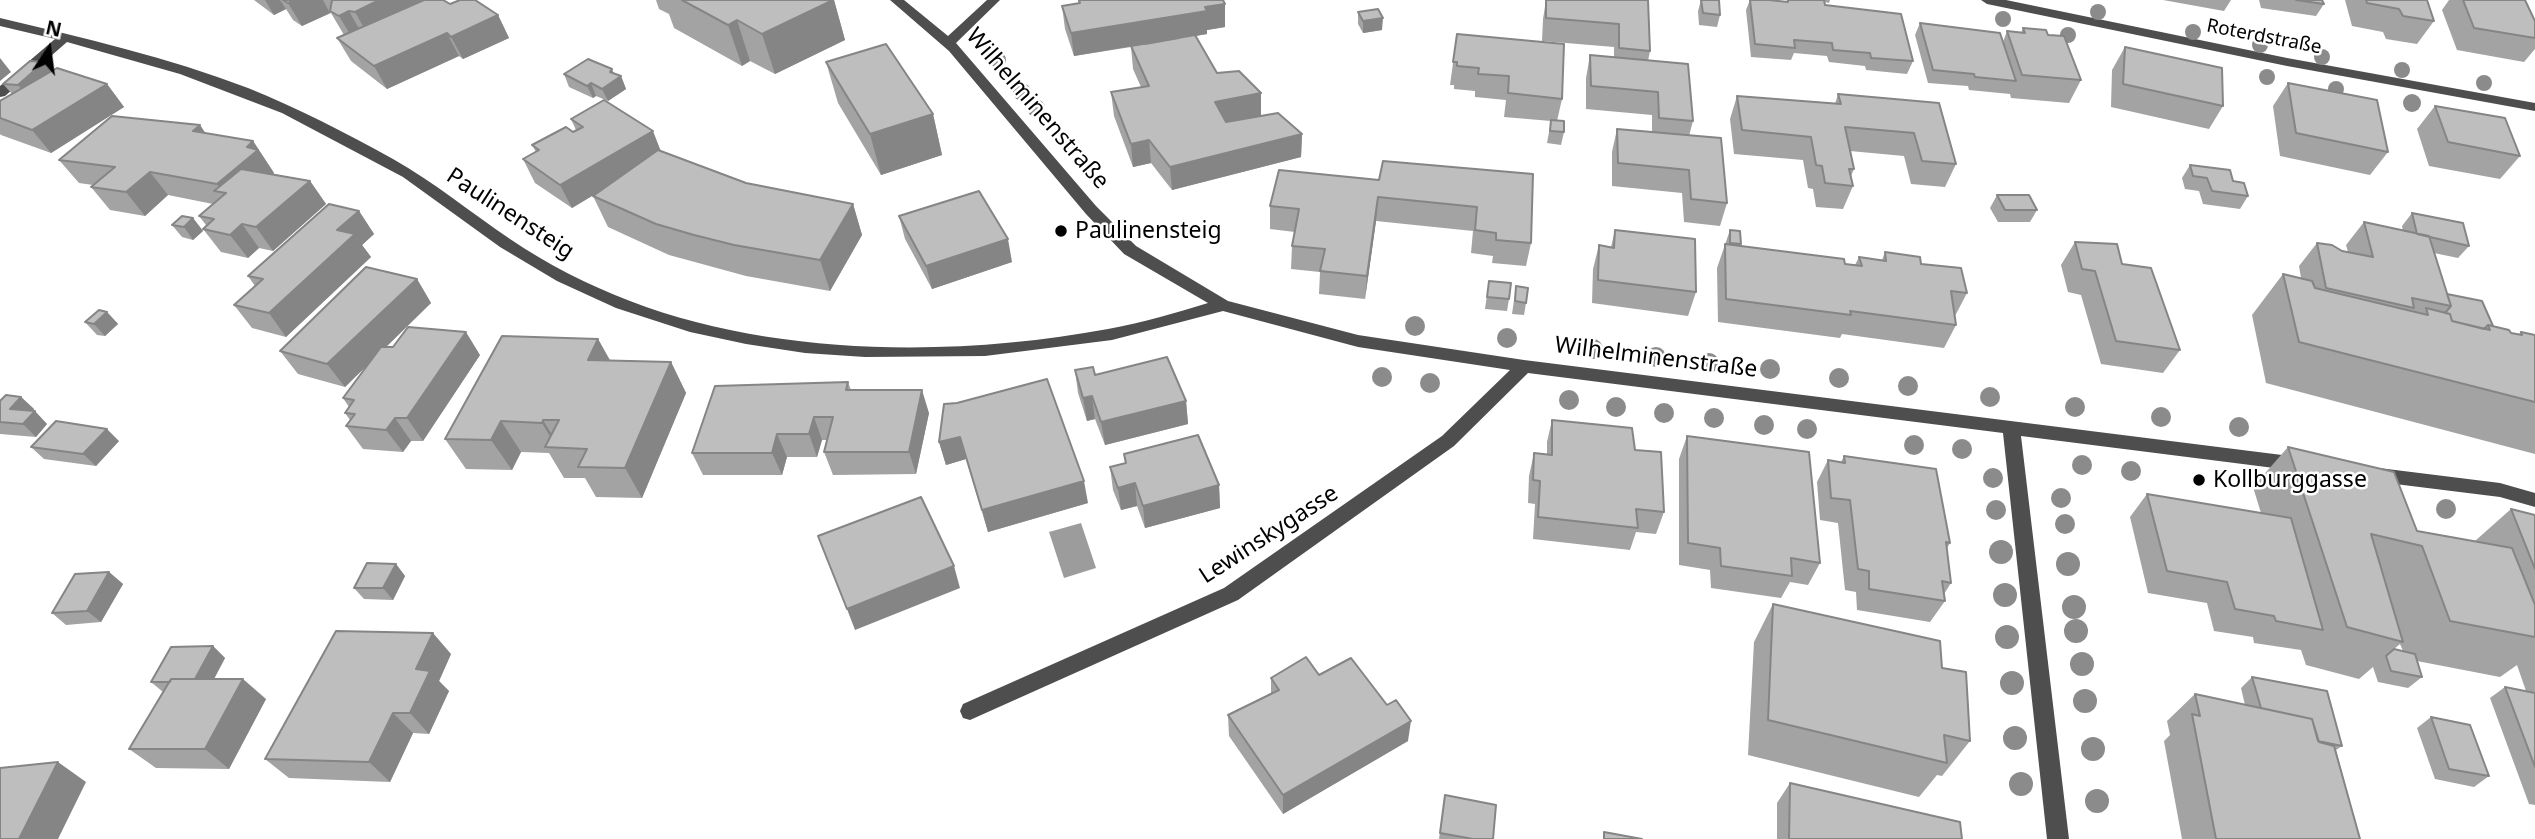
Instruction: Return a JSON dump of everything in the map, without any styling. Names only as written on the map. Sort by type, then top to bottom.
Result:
[{"type":"street","name":"Wilhelminenstraße","points":[[895,0],[949,43],[1090,210],[1130,250],[1223,305],[1359,341],[1524,366],[2323,467]]},
{"type":"street","points":[[949,43],[994,0]]},
{"type":"street","name":"Roterdstraße","points":[[1987,0],[2287,62],[2535,107]]},
{"type":"street","name":"Paulinensteig","points":[[0,22],[146,59],[257,97],[325,128],[411,176],[519,252],[581,285],[638,310],[697,327],[765,341],[917,352],[1001,349],[1097,337],[1223,305]]},
{"type":"street","points":[[0,93],[65,37]]},
{"type":"street","name":"Lewinskygasse","points":[[970,711],[1231,594],[1448,441],[1524,366]]},
{"type":"street","points":[[2011,429],[2057,839]]},
{"type":"street","points":[[2350,471],[2500,491],[2535,500]]},
{"type":"shaded area","points":[[1081,523],[1096,568],[1064,578],[1049,532]]},
{"type":"building","points":[[332,0],[379,0],[355,12],[349,11],[339,16],[330,11]]},
{"type":"building","points":[[424,0],[443,0],[450,4],[460,0],[475,0],[498,15],[451,37],[447,33],[374,66],[337,38]]},
{"type":"building","points":[[682,0],[833,0],[762,34],[737,20],[728,25]]},
{"type":"building","points":[[1079,0],[1223,0],[1225,4],[1205,7],[1207,11],[1071,33],[1062,6],[1080,3]]},
{"type":"building","points":[[1546,0],[1648,0],[1650,51],[1619,48],[1619,24],[1546,18]]},
{"type":"building","points":[[1701,0],[1719,0],[1720,15],[1703,13]]},
{"type":"building","points":[[1750,0],[1824,0],[1825,5],[1901,14],[1913,61],[1871,58],[1870,53],[1833,50],[1832,43],[1794,40],[1795,48],[1755,44]]},
{"type":"building","points":[[2296,0],[2322,0],[2324,4]]},
{"type":"building","points":[[2366,0],[2427,0],[2434,21],[2403,16],[2399,9],[2367,3]]},
{"type":"building","points":[[2463,0],[2525,0],[2535,21],[2535,38],[2474,28]]},
{"type":"building","points":[[1378,9],[1383,18],[1363,21],[1358,12]]},
{"type":"building","points":[[1920,23],[2000,33],[2016,81],[1933,70]]},
{"type":"building","points":[[2023,28],[2046,30],[2048,35],[2064,36],[2081,80],[2022,75],[2007,31],[2025,33]]},
{"type":"building","points":[[1457,34],[1564,44],[1562,99],[1508,93],[1509,76],[1478,74],[1479,68],[1457,66],[1457,62],[1453,62]]},
{"type":"building","points":[[1195,35],[1217,73],[1239,71],[1261,93],[1215,102],[1226,122],[1278,113],[1302,134],[1170,167],[1149,140],[1131,144],[1111,92],[1149,86],[1131,46]]},
{"type":"building","points":[[1178,36],[1179,38],[1145,44],[1144,42]]},
{"type":"building","points":[[886,44],[933,114],[870,134],[826,62]]},
{"type":"building","points":[[2125,47],[2222,68],[2223,106],[2123,84]]},
{"type":"building","points":[[1590,55],[1688,64],[1693,121],[1659,118],[1658,92],[1591,86]]},
{"type":"building","points":[[588,59],[612,69],[610,72],[621,76],[602,89],[591,83],[587,86],[564,74]]},
{"type":"building","points":[[30,61],[44,62],[18,85],[3,84]]},
{"type":"building","points":[[57,68],[107,84],[32,130],[0,118],[0,101]]},
{"type":"building","points":[[2288,83],[2377,100],[2388,152],[2296,133]]},
{"type":"building","points":[[1838,94],[1939,103],[1956,164],[1922,161],[1914,133],[1845,127],[1854,169],[1849,169],[1853,186],[1825,183],[1822,166],[1816,165],[1811,137],[1742,130],[1737,96],[1841,104]]},
{"type":"building","points":[[604,100],[653,131],[560,185],[523,159],[539,150],[532,145],[566,127],[573,132],[583,127],[571,119]]},
{"type":"building","points":[[2435,106],[2505,118],[2520,156],[2448,142]]},
{"type":"building","points":[[112,116],[200,125],[193,131],[253,141],[247,147],[258,150],[217,184],[150,172],[126,192],[91,187],[115,167],[59,160]]},
{"type":"building","points":[[1551,120],[1564,121],[1564,132],[1550,131]]},
{"type":"building","points":[[1617,129],[1721,138],[1727,203],[1691,199],[1689,170],[1618,163]]},
{"type":"building","points":[[658,150],[746,183],[853,204],[820,260],[694,235],[656,224],[593,196]]},
{"type":"building","points":[[1383,161],[1533,174],[1531,243],[1496,240],[1496,233],[1475,230],[1477,207],[1378,197],[1367,276],[1320,271],[1325,249],[1292,246],[1299,209],[1270,206],[1279,170],[1379,180]]},
{"type":"building","points":[[2190,165],[2230,170],[2233,181],[2244,183],[2248,196],[2212,191],[2207,178],[2193,176]]},
{"type":"building","points":[[241,169],[310,181],[256,227],[242,224],[230,235],[203,229],[214,219],[199,216],[226,193],[214,191]]},
{"type":"building","points":[[979,191],[1008,239],[926,266],[899,216]]},
{"type":"building","points":[[1997,195],[2029,195],[2037,210],[2005,210]]},
{"type":"building","points":[[329,204],[359,211],[337,230],[355,234],[269,313],[234,305],[263,279],[248,276]]},
{"type":"building","points":[[2412,213],[2463,223],[2469,246],[2417,234]]},
{"type":"building","points":[[182,216],[193,218],[184,227],[172,225]]},
{"type":"building","points":[[2364,222],[2429,236],[2451,306],[2412,298],[2414,308],[2326,288],[2317,243],[2373,257]]},
{"type":"building","points":[[1615,230],[1695,239],[1696,292],[1598,280],[1599,245],[1614,248]]},
{"type":"building","points":[[1730,230],[1740,231],[1741,244],[1730,243]]},
{"type":"building","points":[[2075,242],[2117,244],[2122,264],[2151,268],[2180,350],[2116,341],[2095,271],[2082,269]]},
{"type":"building","points":[[1725,244],[1844,259],[1845,264],[1862,266],[1859,257],[1886,261],[1885,252],[1920,257],[1921,264],[1961,268],[1967,293],[1951,291],[1956,325],[1726,299]]},
{"type":"building","points":[[366,267],[417,279],[327,364],[280,351]]},
{"type":"building","points":[[2283,274],[2312,281],[2315,288],[2428,315],[2426,308],[2450,314],[2452,321],[2490,330],[2488,325],[2509,330],[2511,333],[2535,335],[2535,402],[2299,342]]},
{"type":"building","points":[[1489,281],[1511,283],[1509,299],[1487,297]]},
{"type":"building","points":[[1516,286],[1528,288],[1526,303],[1515,301]]},
{"type":"building","points":[[2447,294],[2482,301],[2493,326],[2488,325],[2484,329],[2452,321],[2450,314],[2445,313],[2451,306]]},
{"type":"building","points":[[99,310],[107,312],[94,324],[85,322]]},
{"type":"building","points":[[408,327],[466,332],[407,418],[395,418],[386,430],[346,426],[355,414],[345,413],[354,400],[343,398],[381,347],[393,347]]},
{"type":"building","points":[[502,336],[598,339],[588,360],[671,362],[625,468],[578,467],[587,449],[545,447],[559,420],[543,420],[542,423],[501,421],[491,440],[445,439]]},
{"type":"building","points":[[1167,357],[1186,401],[1101,422],[1092,396],[1083,398],[1075,370],[1093,367],[1095,375]]},
{"type":"building","points":[[1047,379],[1084,481],[982,510],[960,437],[939,442],[944,404]]},
{"type":"building","points":[[848,382],[846,390],[922,390],[909,452],[824,452],[833,417],[814,417],[809,434],[777,434],[772,453],[692,453],[715,386]]},
{"type":"building","points":[[6,395],[21,397],[10,409],[35,411],[23,424],[0,422],[0,401]]},
{"type":"building","points":[[1552,420],[1632,428],[1635,450],[1661,452],[1664,512],[1636,509],[1638,528],[1538,517],[1540,481],[1533,480],[1534,453],[1552,455]]},
{"type":"building","points":[[56,421],[107,429],[83,454],[31,447]]},
{"type":"building","points":[[1198,435],[1219,485],[1143,506],[1135,483],[1118,488],[1110,467],[1126,463],[1124,454]]},
{"type":"building","points":[[1687,436],[1809,452],[1820,563],[1791,558],[1792,576],[1721,566],[1720,548],[1688,543]]},
{"type":"building","points":[[2288,447],[2394,472],[2417,531],[2512,548],[2535,605],[2535,637],[2450,621],[2422,546],[2371,534],[2403,642],[2347,627]]},
{"type":"building","points":[[1844,456],[1936,469],[1950,543],[1946,542],[1951,583],[1942,581],[1945,601],[1869,589],[1869,571],[1858,569],[1850,500],[1831,498],[1828,460],[1845,463]]},
{"type":"building","points":[[2147,494],[2291,518],[2323,630],[2276,621],[2274,616],[2235,609],[2227,582],[2167,571]]},
{"type":"building","points":[[921,497],[954,566],[847,609],[818,536]]},
{"type":"building","points":[[2511,509],[2535,515],[2535,569]]},
{"type":"building","points":[[367,563],[396,564],[383,588],[354,588]]},
{"type":"building","points":[[109,572],[87,611],[52,613],[75,574]]},
{"type":"building","points":[[1773,604],[1940,641],[1942,668],[1966,672],[1970,741],[1944,735],[1947,763],[1768,720]]},
{"type":"building","points":[[336,631],[433,633],[416,669],[430,671],[410,713],[393,713],[369,762],[265,759]]},
{"type":"building","points":[[213,646],[195,679],[151,682],[171,647]]},
{"type":"building","points":[[2394,649],[2415,654],[2422,677],[2391,671],[2386,656]]},
{"type":"building","points":[[1306,657],[1319,675],[1351,658],[1387,705],[1396,700],[1411,721],[1283,795],[1228,715],[1279,690],[1271,678]]},
{"type":"building","points":[[2252,677],[2327,691],[2342,746],[2318,741],[2312,719],[2261,708]]},
{"type":"building","points":[[171,679],[243,679],[205,749],[129,749]]},
{"type":"building","points":[[2505,687],[2535,693],[2535,767]]},
{"type":"building","points":[[2195,694],[2312,719],[2319,742],[2334,746],[2360,839],[2216,839],[2192,714],[2200,716]]},
{"type":"building","points":[[2431,717],[2470,725],[2489,776],[2449,769]]},
{"type":"building","points":[[58,762],[19,839],[0,839],[0,768]]},
{"type":"building","points":[[1790,783],[1960,822],[1962,839],[1789,839]]},
{"type":"building","points":[[1445,795],[1496,805],[1493,839],[1473,839],[1440,833]]},
{"type":"building","points":[[1604,832],[1642,839],[1604,839]]},
{"type":"place","name":"Paulinensteig","points":[[1061,231]]},
{"type":"place","name":"Kollburggasse","points":[[2199,480]]}]
